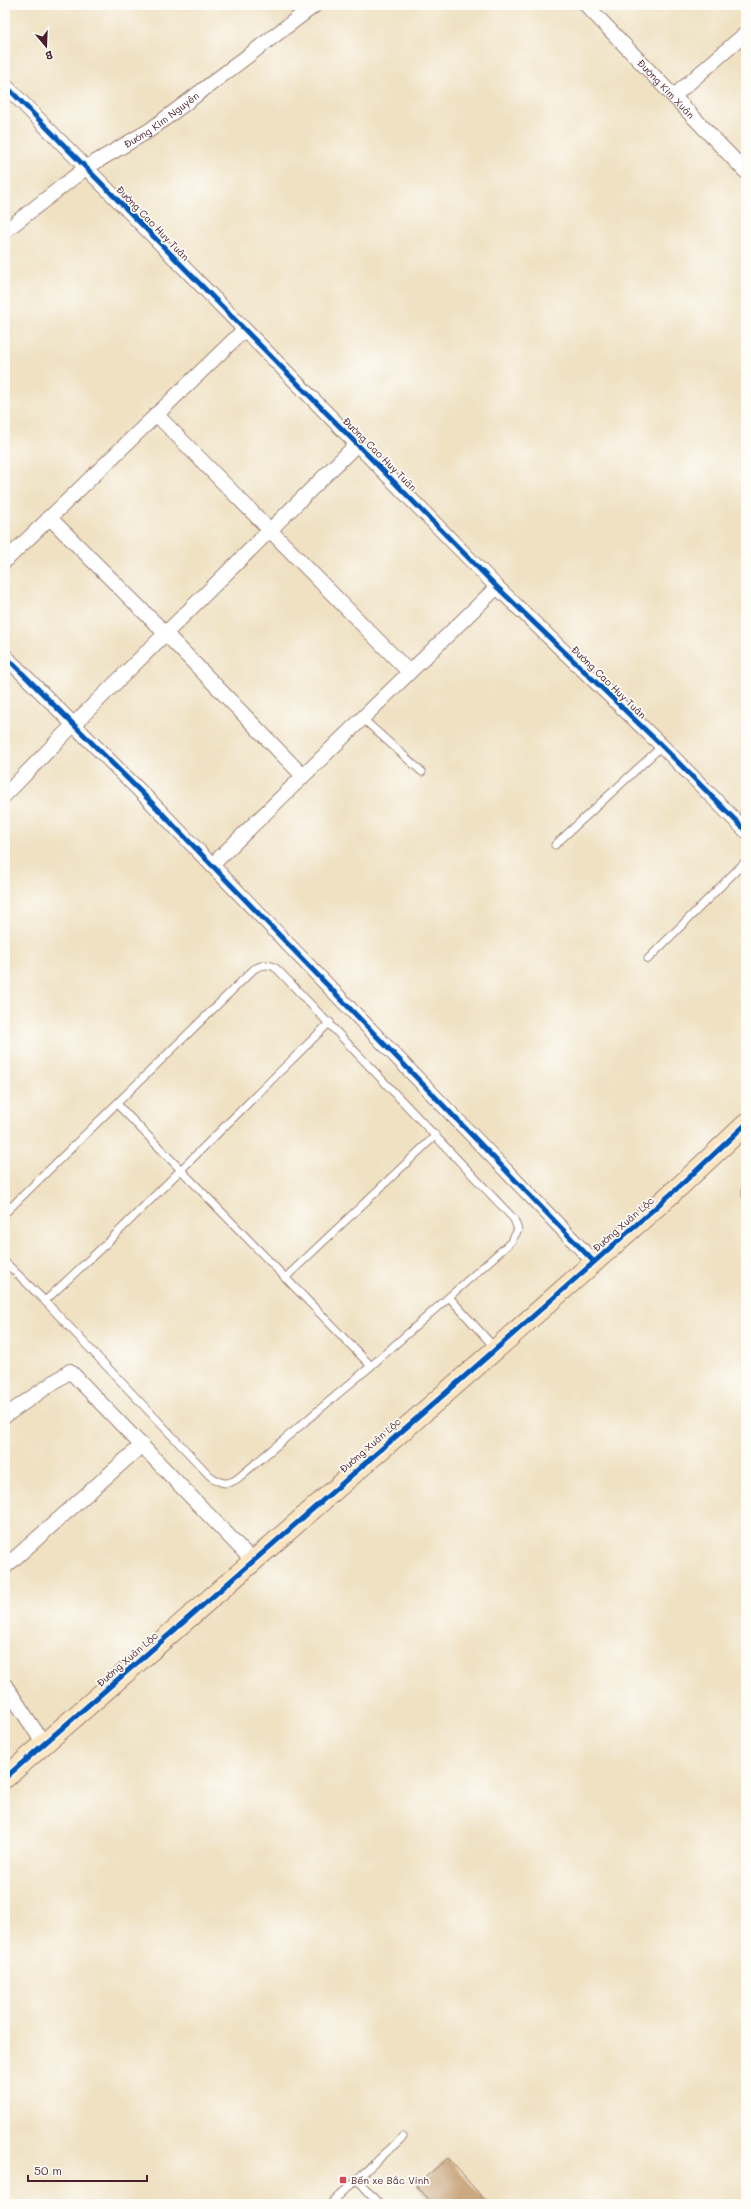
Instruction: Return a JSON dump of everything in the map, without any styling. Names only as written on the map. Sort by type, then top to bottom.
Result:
[{"type":"street","name":"Đường Kim Nguyên","points":[[5,231],[87,167],[150,130],[315,5]]},
{"type":"street","name":"Đường Kim Xuân","points":[[586,5],[746,172]]},
{"type":"street","points":[[674,96],[745,34]]},
{"type":"street","name":"Đường Cao Huy Tuân","points":[[5,85],[497,586],[662,746],[746,831]]},
{"type":"street","points":[[5,561],[244,330]]},
{"type":"street","points":[[156,414],[409,672]]},
{"type":"street","points":[[5,795],[74,724],[271,531],[357,444]]},
{"type":"street","points":[[49,517],[166,634],[303,776]]},
{"type":"street","points":[[212,865],[497,586]]},
{"type":"street","points":[[5,656],[212,865],[594,1262]]},
{"type":"street","name":"Đường Xuân Lộc","points":[[5,1778],[252,1560],[496,1349],[746,1124]]},
{"type":"street","points":[[5,1416],[70,1371],[252,1560]]},
{"type":"street","points":[[5,1567],[142,1445]]},
{"type":"street","points":[[5,1685],[44,1744]]},
{"type":"lane","points":[[362,718],[422,772]]},
{"type":"lane","points":[[555,845],[662,746]]},
{"type":"lane","points":[[648,959],[746,861]]},
{"type":"lane","points":[[5,1213],[260,966],[265,964],[275,967],[330,1022],[514,1219],[518,1230],[511,1242],[449,1298],[232,1483],[220,1483],[209,1475],[45,1301],[5,1262]]},
{"type":"lane","points":[[45,1301],[181,1171],[330,1022]]},
{"type":"lane","points":[[117,1104],[371,1366]]},
{"type":"lane","points":[[285,1278],[436,1135]]},
{"type":"lane","points":[[746,1187],[746,1196]]},
{"type":"lane","points":[[449,1298],[496,1349]]},
{"type":"lane","points":[[330,2204],[404,2137]]},
{"type":"lane","points":[[357,2179],[379,2204]]},
{"type":"building","points":[[448,2158],[488,2204],[433,2204],[416,2185]]},
{"type":"cycle path","points":[[5,85],[497,587],[662,746],[746,831]]},
{"type":"cycle path","points":[[5,656],[153,804],[594,1262]]},
{"type":"cycle path","points":[[5,1778],[496,1349],[681,1185],[746,1124]]},
{"type":"place","name":"Bến xe Bắc Vinh","points":[[343,2180]]}]
